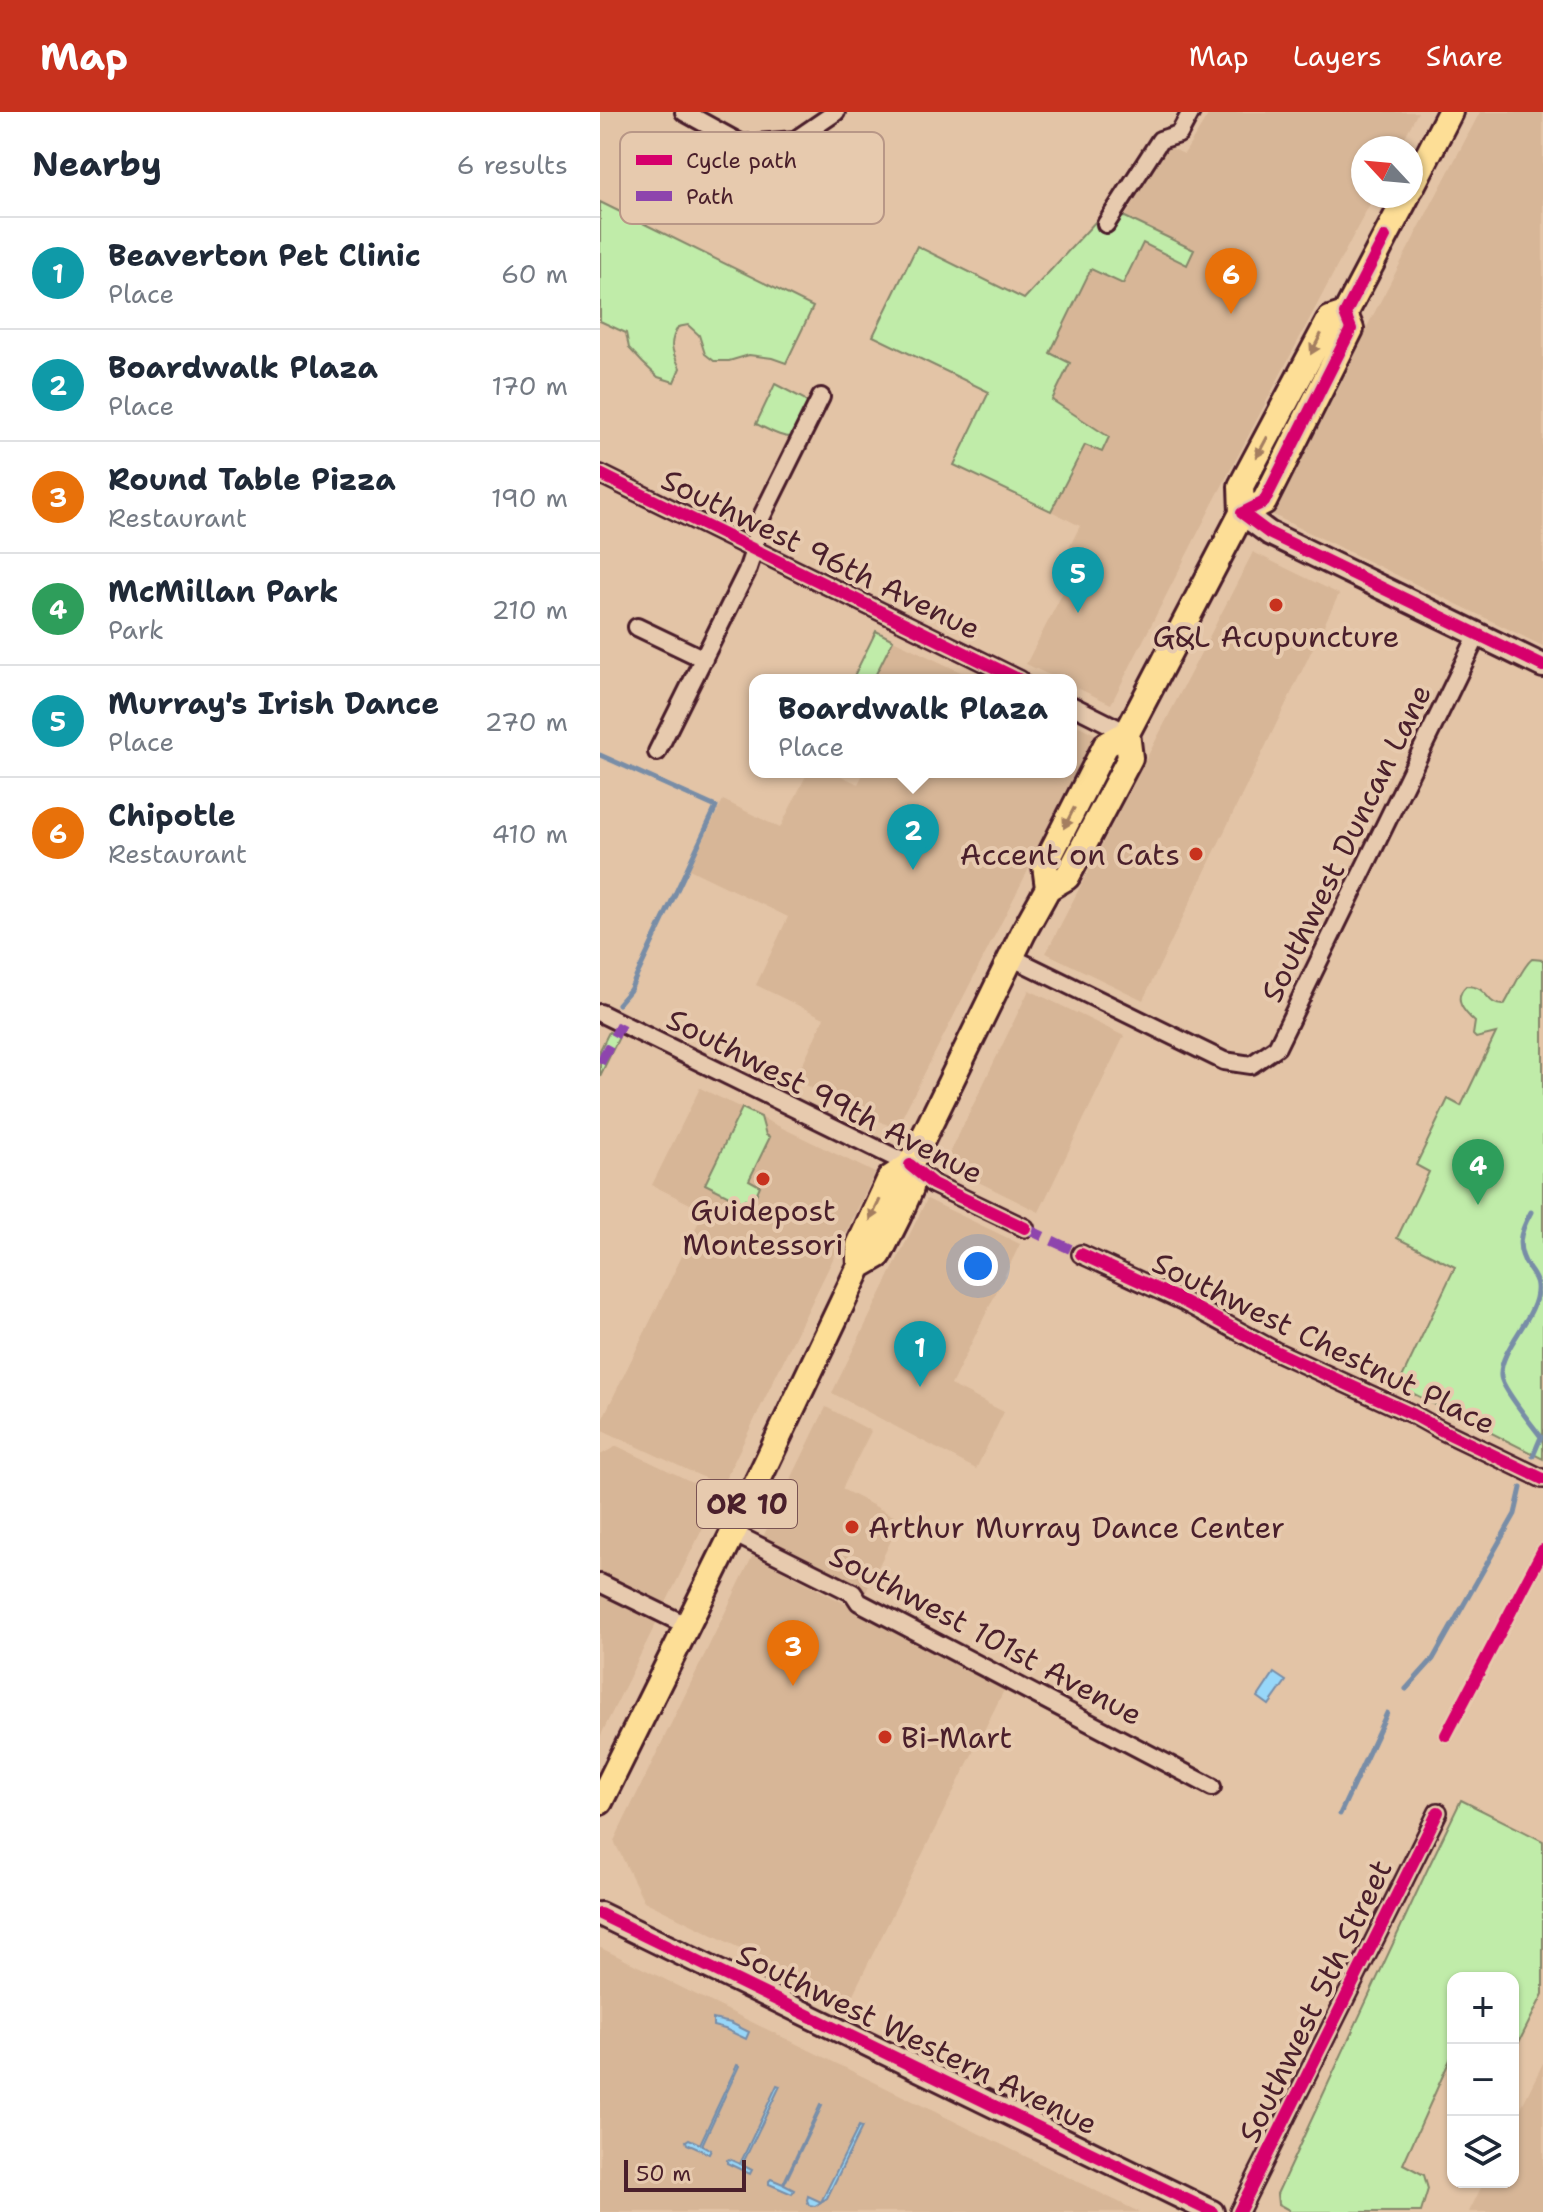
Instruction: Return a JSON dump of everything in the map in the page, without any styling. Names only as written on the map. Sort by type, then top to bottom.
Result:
[{"type":"main road","points":[[1423,165],[1450,112]]},
{"type":"main road","name":"OR 10","points":[[600,1802],[860,1266],[879,1255],[898,1217],[911,1188],[910,1165],[1011,957],[1048,888],[1067,877],[1130,758],[1127,733],[1242,513],[1264,502],[1351,329],[1345,314],[1401,208]]},
{"type":"main road","points":[[1242,513],[1269,533],[1543,666]]},
{"type":"main road","name":"Southwest Western Avenue","points":[[600,1914],[1212,2212]]},
{"type":"street","points":[[684,112],[720,132]]},
{"type":"street","points":[[807,132],[836,112]]},
{"type":"street","points":[[1106,224],[1160,140],[1179,134],[1191,112]]},
{"type":"street","points":[[657,752],[747,571],[757,526],[821,397]]},
{"type":"street","name":"Southwest 96th Avenue","points":[[600,474],[1008,674]]},
{"type":"street","points":[[637,627],[704,659]]},
{"type":"street","name":"Southwest Duncan Lane","points":[[1011,957],[1224,1061],[1251,1065],[1277,1047],[1478,634]]},
{"type":"street","points":[[1077,708],[1127,733]]},
{"type":"street","name":"Southwest 99th Avenue","points":[[600,1013],[910,1165],[933,1184],[1025,1228]]},
{"type":"street","name":"Southwest Chestnut Place","points":[[1081,1254],[1183,1301],[1275,1351],[1543,1479]]},
{"type":"street","name":"Southwest 101st Avenue","points":[[733,1533],[853,1593],[859,1602],[1212,1787]]},
{"type":"street","points":[[600,1583],[686,1625]]},
{"type":"street","name":"Southwest 5th Street","points":[[1239,2212],[1438,1812]]},
{"type":"shaded area","points":[[1210,112],[1418,112],[1405,136],[1351,136],[1351,208],[1368,208],[1111,704],[1077,688],[1077,674],[1047,674],[1026,664],[1070,579],[1057,572],[1080,526],[1051,511],[1085,445],[1052,400],[1050,353],[1091,269],[1143,243],[1187,264],[1194,250],[1125,217],[1167,146],[1184,154]]},
{"type":"shaded area","points":[[1480,112],[1543,112],[1543,646],[1269,513]]},
{"type":"shaded area","points":[[1253,552],[1339,594],[1143,1000],[1046,953]]},
{"type":"shaded area","points":[[893,640],[965,674],[876,674]]},
{"type":"shaded area","points":[[1077,725],[1097,735],[1077,774]]},
{"type":"shaded area","points":[[805,778],[846,778],[858,784],[861,778],[1075,778],[896,1129],[795,1080],[824,1018],[756,985],[788,917],[689,869],[723,800],[780,828]]},
{"type":"shaded area","points":[[1029,990],[1124,1036],[1039,1212],[944,1165]]},
{"type":"shaded area","points":[[700,1088],[875,1173],[722,1486],[600,1429],[704,1211],[652,1185]]},
{"type":"shaded area","points":[[927,1199],[1020,1244],[951,1385],[1004,1412],[976,1469],[832,1393]]},
{"type":"shaded area","points":[[826,1407],[871,1431],[842,1489],[901,1520],[866,1592],[763,1537]]},
{"type":"shaded area","points":[[617,1446],[719,1495],[600,1737],[600,1455]]},
{"type":"shaded area","points":[[753,1555],[1005,1688],[849,2002],[644,1901],[614,1841]]},
{"type":"shaded area","points":[[601,1948],[1139,2212],[600,2212]]},
{"type":"shaded area","points":[[1543,2063],[1543,2212],[1469,2212],[1481,2188],[1519,2188],[1519,2112]]},
{"type":"green space","points":[[600,202],[620,212],[620,224],[645,224],[813,307],[786,363],[749,355],[729,361],[714,361],[705,354],[699,335],[688,325],[678,327],[672,343],[680,368],[674,382],[658,377],[643,363],[629,348],[626,333],[600,321]]},
{"type":"green space","points":[[1125,217],[1194,250],[1187,265],[1143,243],[1123,284],[1091,269],[1050,353],[1070,363],[1052,400],[1109,437],[1102,452],[1085,445],[1051,511],[954,465],[989,392],[873,336],[917,246],[1024,299],[1097,220]]},
{"type":"green space","points":[[775,384],[804,399],[809,405],[793,437],[779,435],[756,424]]},
{"type":"green space","points":[[876,631],[893,640],[876,674],[855,674]]},
{"type":"green space","points":[[1532,959],[1543,960],[1543,1459],[1398,1386],[1455,1267],[1397,1238],[1429,1172],[1416,1165],[1448,1099],[1461,1106],[1496,1033],[1476,1038],[1473,1035],[1475,1022],[1464,1010],[1460,996],[1466,986],[1474,987],[1493,1002],[1504,1005]]},
{"type":"green space","points":[[609,1032],[619,1037],[600,1076],[600,1050]]},
{"type":"green space","points":[[742,1108],[761,1117],[766,1135],[770,1137],[749,1180],[760,1186],[753,1202],[745,1199],[743,1203],[705,1184]]},
{"type":"green space","points":[[1461,1800],[1543,1841],[1543,1994],[1519,2042],[1519,1972],[1447,1972],[1447,2066],[1403,2164],[1424,2175],[1428,2189],[1421,2212],[1288,2212],[1278,2204],[1277,2194]]},
{"type":"water","points":[[1274,1673],[1286,1681],[1269,1705],[1258,1697]]},
{"type":"water","points":[[713,2019],[749,2032],[746,2039],[713,2026]]},
{"type":"water","points":[[737,2065],[702,2145],[711,2150],[709,2154],[687,2144],[689,2139],[700,2144]]},
{"type":"water","points":[[777,2085],[780,2086],[742,2165],[752,2170],[750,2174],[727,2163],[727,2160],[740,2164]]},
{"type":"water","points":[[820,2105],[784,2185],[794,2190],[792,2194],[769,2184],[771,2179],[783,2184]]},
{"type":"water","points":[[859,2126],[862,2127],[827,2198],[821,2202]]},
{"type":"water","points":[[808,2196],[821,2202],[815,2206],[809,2205]]},
{"type":"waterway","points":[[600,755],[716,807],[630,990],[618,1004]]},
{"type":"waterway","points":[[1531,1212],[1521,1234],[1520,1247],[1536,1281],[1536,1297],[1506,1354],[1501,1376],[1541,1437],[1533,1456]]},
{"type":"waterway","points":[[1406,1689],[1433,1659],[1515,1514],[1521,1488]]},
{"type":"waterway","points":[[1340,1814],[1387,1713]]},
{"type":"marked path","points":[[600,1063],[621,1024]]},
{"type":"marked path","points":[[1025,1228],[1081,1254]]},
{"type":"cycle path","points":[[1385,237],[1345,314],[1351,329],[1264,502],[1242,513],[1269,533],[1543,666]]},
{"type":"cycle path","points":[[600,474],[1008,674]]},
{"type":"cycle path","points":[[910,1165],[933,1184],[1025,1228]]},
{"type":"cycle path","points":[[1081,1254],[1183,1301],[1275,1351],[1543,1479]]},
{"type":"cycle path","points":[[1446,1735],[1543,1550]]},
{"type":"cycle path","points":[[1239,2212],[1438,1812]]},
{"type":"cycle path","points":[[600,1914],[1212,2212]]},
{"type":"place","name":"Chipotle","points":[[1231,314]]},
{"type":"place","name":"G&L Acupuncture","points":[[1276,605]]},
{"type":"place","name":"Murray's Irish Dance","points":[[1078,613]]},
{"type":"place","name":"Accent on Cats","points":[[1196,854]]},
{"type":"place","name":"Boardwalk Plaza","points":[[913,870]]},
{"type":"place","name":"Guidepost Montessori","points":[[763,1179]]},
{"type":"place","name":"McMillan Park","points":[[1478,1205]]},
{"type":"place","name":"Beaverton Pet Clinic","points":[[920,1387]]},
{"type":"place","name":"Arthur Murray Dance Center","points":[[852,1527]]},
{"type":"place","name":"Round Table Pizza","points":[[793,1686]]},
{"type":"place","name":"Bi-Mart","points":[[885,1737]]}]
